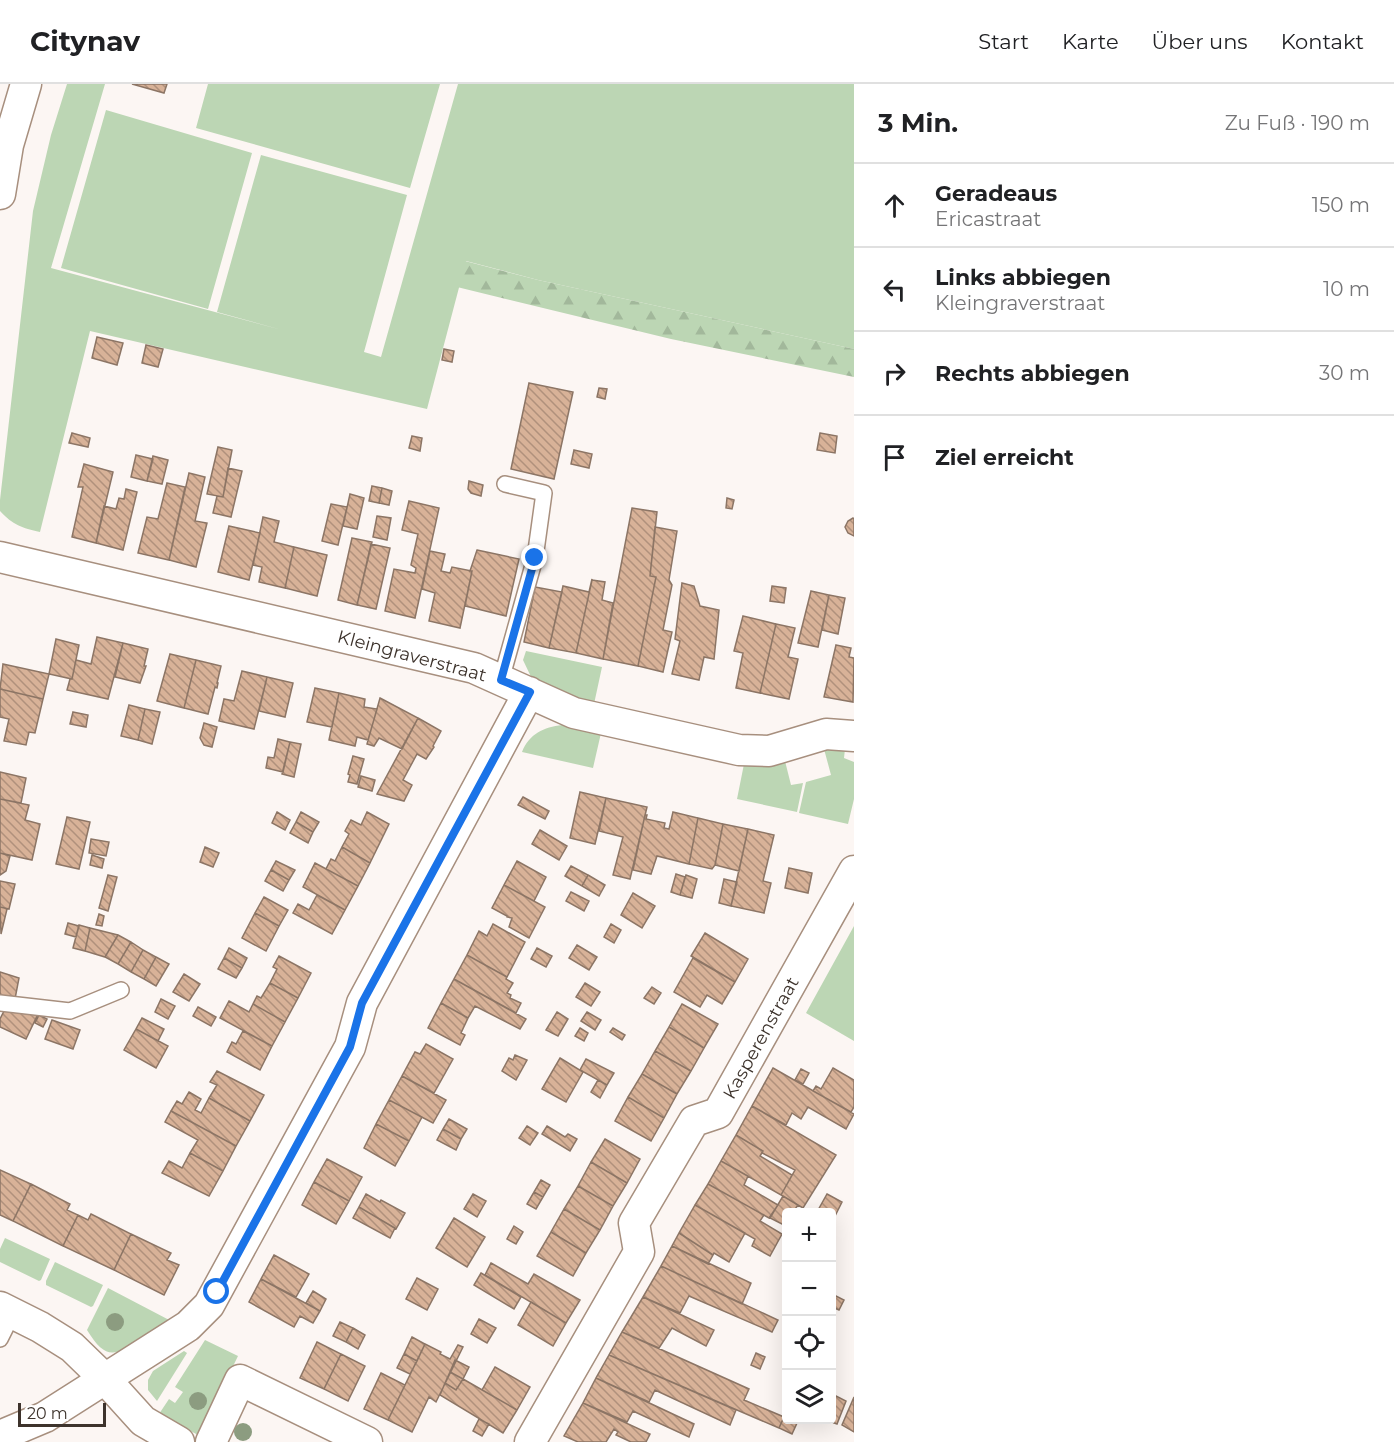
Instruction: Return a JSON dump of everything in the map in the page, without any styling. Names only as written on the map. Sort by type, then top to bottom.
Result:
[{"type":"street","points":[[0,194],[8,145],[26,84]]},
{"type":"street","name":"Kleingraverstraat","points":[[0,557],[474,668],[574,713],[739,750],[769,751],[826,735],[854,736]]},
{"type":"street","points":[[0,1436],[45,1416],[105,1379],[188,1326],[209,1305],[350,1047],[362,1003],[530,692]]},
{"type":"street","name":"Kasperenstraat","points":[[530,1442],[639,1252],[634,1223],[694,1121],[718,1113],[854,871]]},
{"type":"street","points":[[4,1320],[40,1327],[72,1347],[143,1420],[179,1442]]},
{"type":"street","points":[[211,1442],[240,1380],[367,1442]]},
{"type":"lane","points":[[501,680],[535,558],[544,493],[505,484]]},
{"type":"lane","points":[[0,1003],[70,1011],[121,990]]},
{"type":"green space","points":[[67,84],[105,84],[51,268],[282,330],[217,312],[261,155],[407,195],[364,352],[381,357],[458,84],[854,84],[854,349],[538,280],[466,261],[427,409],[90,331],[40,532],[23,527],[9,520],[0,511],[0,500],[33,211],[51,135]]},
{"type":"green space","points":[[208,84],[440,84],[410,188],[196,128]]},
{"type":"green space","points":[[106,110],[252,153],[208,309],[61,268]]},
{"type":"green space","points":[[465,261],[538,280],[854,349],[854,377],[671,339],[457,287]]},
{"type":"green space","points":[[526,651],[602,667],[594,704],[566,698],[533,681],[523,660]]},
{"type":"green space","points":[[562,725],[601,733],[593,768],[522,752],[529,740],[538,732]]},
{"type":"green space","points":[[824,749],[845,749],[844,758],[854,762],[854,799],[848,824],[799,813],[806,782],[831,775]]},
{"type":"green space","points":[[785,761],[791,785],[803,783],[797,812],[737,799],[744,764]]},
{"type":"green space","points":[[854,926],[854,1041],[806,1013]]},
{"type":"green space","points":[[5,1238],[50,1259],[41,1280],[0,1262],[0,1249]]},
{"type":"green space","points":[[55,1262],[103,1285],[93,1306],[46,1285]]},
{"type":"green space","points":[[108,1288],[173,1322],[123,1350],[110,1352],[105,1350],[87,1330]]},
{"type":"green space","points":[[205,1340],[238,1356],[198,1435],[159,1414],[169,1399],[175,1403],[183,1392],[175,1387]]},
{"type":"green space","points":[[184,1351],[187,1353],[157,1401],[148,1390],[148,1380],[153,1371]]},
{"type":"building","points":[[132,84],[167,84],[164,93]]},
{"type":"building","points":[[97,337],[123,343],[117,365],[92,358]]},
{"type":"building","points":[[146,345],[163,349],[158,367],[142,363]]},
{"type":"building","points":[[444,349],[454,351],[452,362],[442,360]]},
{"type":"building","points":[[529,383],[573,392],[554,479],[511,469]]},
{"type":"building","points":[[599,388],[607,389],[605,399],[597,397]]},
{"type":"building","points":[[72,433],[90,438],[88,447],[69,443]]},
{"type":"building","points":[[820,433],[837,436],[835,453],[817,450]]},
{"type":"building","points":[[412,436],[422,438],[420,451],[409,448]]},
{"type":"building","points":[[218,447],[232,450],[223,497],[207,494]]},
{"type":"building","points":[[574,450],[592,454],[589,468],[571,464]]},
{"type":"building","points":[[136,455],[153,459],[147,481],[131,477]]},
{"type":"building","points":[[153,456],[168,460],[162,484],[147,481]]},
{"type":"building","points":[[84,464],[113,472],[96,543],[72,537],[83,487],[78,487]]},
{"type":"building","points":[[228,468],[242,471],[231,517],[213,513],[217,496],[223,497]]},
{"type":"building","points":[[189,473],[205,477],[195,521],[207,523],[196,567],[169,560]]},
{"type":"building","points":[[469,481],[483,485],[481,496],[471,493],[468,489]]},
{"type":"building","points":[[167,483],[185,487],[169,560],[138,553],[147,517],[158,519]]},
{"type":"building","points":[[372,486],[382,488],[379,503],[369,501]]},
{"type":"building","points":[[382,488],[392,491],[389,505],[379,503]]},
{"type":"building","points":[[126,489],[137,492],[123,550],[96,543],[104,506],[116,509],[119,498],[124,499]]},
{"type":"building","points":[[350,494],[364,498],[357,529],[343,526]]},
{"type":"building","points":[[727,498],[734,500],[732,509],[726,508]]},
{"type":"building","points":[[409,501],[439,508],[415,618],[385,611],[394,569],[415,573],[416,568],[411,565],[418,534],[402,530]]},
{"type":"building","points":[[331,504],[347,507],[338,545],[322,541]]},
{"type":"building","points":[[632,508],[657,512],[650,576],[656,577],[638,666],[603,659]]},
{"type":"building","points":[[377,516],[391,518],[387,540],[373,537]]},
{"type":"building","points":[[263,517],[279,521],[274,542],[294,547],[285,588],[259,582],[262,567],[253,565]]},
{"type":"building","points":[[853,518],[854,536],[848,533],[845,527]]},
{"type":"building","points":[[229,526],[260,533],[249,580],[218,572]]},
{"type":"building","points":[[655,527],[677,531],[669,580],[672,585],[663,630],[672,632],[663,672],[638,666],[656,577],[650,576]]},
{"type":"building","points":[[352,538],[372,542],[357,605],[338,600]]},
{"type":"building","points":[[371,544],[390,548],[376,609],[357,605]]},
{"type":"building","points":[[294,547],[327,555],[317,596],[285,588]]},
{"type":"building","points":[[477,550],[519,559],[506,616],[465,606],[472,571],[470,571]]},
{"type":"building","points":[[430,551],[445,554],[441,571],[450,573],[452,567],[472,571],[460,628],[429,621],[435,593],[422,589]]},
{"type":"building","points":[[592,579],[576,653],[549,648],[563,586],[589,592]]},
{"type":"building","points":[[592,580],[605,582],[602,600],[613,603],[603,659],[576,653]]},
{"type":"building","points":[[682,583],[694,586],[700,606],[719,610],[714,659],[704,657],[699,680],[672,674],[680,641],[675,639]]},
{"type":"building","points":[[772,586],[786,588],[784,603],[770,601]]},
{"type":"building","points":[[535,587],[562,592],[549,648],[524,642]]},
{"type":"building","points":[[811,591],[829,595],[818,647],[798,643]]},
{"type":"building","points":[[829,595],[845,598],[838,634],[822,630]]},
{"type":"building","points":[[743,616],[776,624],[760,693],[736,688],[743,653],[734,651]]},
{"type":"building","points":[[776,624],[795,628],[788,657],[798,659],[789,699],[760,693]]},
{"type":"building","points":[[97,637],[123,643],[108,699],[67,690],[76,660],[91,664]]},
{"type":"building","points":[[56,639],[79,645],[72,679],[49,674]]},
{"type":"building","points":[[123,643],[148,649],[144,666],[146,666],[140,683],[115,677]]},
{"type":"building","points":[[836,645],[851,648],[849,657],[854,658],[853,702],[824,697]]},
{"type":"building","points":[[170,654],[196,660],[184,708],[157,701]]},
{"type":"building","points":[[196,660],[221,666],[217,688],[215,687],[208,714],[184,708]]},
{"type":"building","points":[[3,664],[49,674],[43,699],[0,689]]},
{"type":"building","points":[[242,671],[267,677],[254,729],[219,721],[224,699],[234,701]]},
{"type":"building","points":[[267,677],[293,683],[285,717],[259,711]]},
{"type":"building","points":[[315,688],[339,693],[332,727],[307,722]]},
{"type":"building","points":[[0,689],[43,699],[35,733],[29,732],[26,745],[4,741],[9,719],[0,717]]},
{"type":"building","points":[[339,693],[365,699],[364,707],[377,709],[368,740],[357,737],[355,746],[329,740]]},
{"type":"building","points":[[380,698],[418,718],[402,749],[379,738],[374,746],[367,744]]},
{"type":"building","points":[[129,705],[145,709],[138,740],[121,736]]},
{"type":"building","points":[[145,709],[160,712],[152,744],[138,740]]},
{"type":"building","points":[[73,712],[88,715],[86,727],[70,724]]},
{"type":"building","points":[[418,718],[441,731],[434,747],[426,759],[417,754],[403,780],[412,785],[404,801],[377,794]]},
{"type":"building","points":[[204,723],[217,727],[212,747],[204,745],[200,738]]},
{"type":"building","points":[[278,739],[290,742],[283,772],[266,768],[268,757],[274,758]]},
{"type":"building","points":[[290,742],[301,744],[294,777],[282,774]]},
{"type":"building","points":[[353,756],[364,759],[357,784],[348,782]]},
{"type":"building","points":[[0,772],[26,778],[21,803],[0,799]]},
{"type":"building","points":[[361,776],[375,780],[372,791],[358,787]]},
{"type":"building","points":[[580,792],[606,798],[595,844],[570,838]]},
{"type":"building","points":[[523,797],[549,811],[545,819],[518,805]]},
{"type":"building","points":[[606,798],[647,807],[630,879],[613,875],[623,837],[599,831]]},
{"type":"building","points":[[0,799],[29,805],[25,820],[40,824],[32,860],[0,853]]},
{"type":"building","points":[[277,812],[290,820],[285,830],[272,823]]},
{"type":"building","points":[[301,812],[319,822],[313,832],[296,822]]},
{"type":"building","points":[[367,812],[389,824],[370,863],[342,847],[349,834],[345,831],[351,820],[361,825]]},
{"type":"building","points":[[673,812],[698,818],[689,864],[657,856],[651,874],[633,870],[645,815],[647,815],[646,819],[665,823],[664,828],[669,829]]},
{"type":"building","points":[[67,817],[90,822],[79,869],[56,864]]},
{"type":"building","points":[[698,818],[723,824],[715,865],[712,869],[689,864]]},
{"type":"building","points":[[296,822],[313,832],[308,843],[290,833]]},
{"type":"building","points":[[723,824],[748,829],[739,871],[715,865]]},
{"type":"building","points":[[748,829],[774,835],[763,881],[771,883],[764,913],[731,906]]},
{"type":"building","points":[[540,830],[567,846],[559,860],[532,844]]},
{"type":"building","points":[[91,839],[109,842],[106,856],[89,853]]},
{"type":"building","points":[[205,847],[219,853],[213,867],[200,862]]},
{"type":"building","points":[[342,847],[370,863],[358,886],[326,869],[331,859],[335,861]]},
{"type":"building","points":[[0,853],[10,856],[6,871],[0,875]]},
{"type":"building","points":[[92,855],[104,859],[102,868],[90,865]]},
{"type":"building","points":[[276,861],[295,870],[289,880],[271,870]]},
{"type":"building","points":[[517,861],[546,877],[534,901],[504,885]]},
{"type":"building","points":[[315,863],[358,886],[345,910],[303,887]]},
{"type":"building","points":[[571,866],[588,875],[582,886],[565,876]]},
{"type":"building","points":[[789,868],[812,873],[808,893],[785,888]]},
{"type":"building","points":[[271,870],[289,880],[283,891],[265,881]]},
{"type":"building","points":[[676,874],[685,877],[680,895],[671,892]]},
{"type":"building","points":[[108,875],[117,877],[108,911],[99,908]]},
{"type":"building","points":[[588,875],[605,885],[599,896],[582,886]]},
{"type":"building","points":[[686,875],[697,879],[692,898],[680,895]]},
{"type":"building","points":[[724,879],[737,882],[731,906],[719,903]]},
{"type":"building","points":[[0,881],[15,884],[9,909],[0,907]]},
{"type":"building","points":[[504,885],[545,907],[529,938],[509,927],[512,918],[492,908]]},
{"type":"building","points":[[571,892],[589,901],[584,911],[566,901]]},
{"type":"building","points":[[633,893],[655,906],[642,928],[621,915]]},
{"type":"building","points":[[317,895],[345,910],[332,934],[293,913],[298,904],[309,910]]},
{"type":"building","points":[[264,897],[288,910],[279,926],[255,913]]},
{"type":"building","points":[[0,907],[9,909],[7,909],[1,934]]},
{"type":"building","points":[[255,913],[279,926],[266,951],[242,938]]},
{"type":"building","points":[[99,914],[104,916],[102,926],[96,925]]},
{"type":"building","points":[[68,923],[79,926],[76,937],[65,934]]},
{"type":"building","points":[[493,924],[525,942],[507,977],[467,955],[479,931],[487,936]]},
{"type":"building","points":[[611,924],[621,930],[614,943],[604,937]]},
{"type":"building","points":[[79,925],[90,928],[85,951],[73,948]]},
{"type":"building","points":[[90,928],[118,935],[105,957],[85,951]]},
{"type":"building","points":[[705,933],[748,959],[735,982],[691,956]]},
{"type":"building","points":[[118,935],[131,942],[118,964],[105,957]]},
{"type":"building","points":[[131,942],[143,950],[131,972],[118,964]]},
{"type":"building","points":[[577,945],[597,957],[589,970],[569,958]]},
{"type":"building","points":[[229,948],[247,958],[242,968],[224,958]]},
{"type":"building","points":[[537,948],[552,956],[546,967],[531,959]]},
{"type":"building","points":[[143,950],[156,957],[144,979],[131,972]]},
{"type":"building","points":[[467,955],[507,977],[506,979],[513,983],[507,993],[511,995],[510,998],[521,1003],[516,1013],[454,979]]},
{"type":"building","points":[[279,956],[311,973],[298,998],[270,983],[277,969],[273,967]]},
{"type":"building","points":[[156,957],[169,964],[156,986],[144,979]]},
{"type":"building","points":[[224,958],[242,968],[236,978],[218,969]]},
{"type":"building","points":[[693,958],[735,982],[722,1004],[707,995],[700,1007],[674,992]]},
{"type":"building","points":[[0,972],[19,978],[15,999],[0,997]]},
{"type":"building","points":[[184,974],[200,984],[189,1001],[173,992]]},
{"type":"building","points":[[454,979],[526,1019],[520,1029],[475,1006],[468,1018],[441,1003]]},
{"type":"building","points":[[270,983],[298,998],[285,1022],[253,1004],[257,996],[261,998]]},
{"type":"building","points":[[585,983],[600,992],[591,1006],[576,997]]},
{"type":"building","points":[[652,987],[661,993],[654,1004],[644,998]]},
{"type":"building","points":[[161,999],[175,1006],[168,1019],[155,1012]]},
{"type":"building","points":[[229,1001],[249,1012],[253,1004],[285,1022],[272,1046],[220,1018]]},
{"type":"building","points":[[441,1003],[468,1018],[461,1033],[465,1035],[460,1045],[428,1028]]},
{"type":"building","points":[[682,1004],[718,1024],[704,1048],[669,1027]]},
{"type":"building","points":[[198,1007],[216,1017],[211,1026],[193,1016]]},
{"type":"building","points":[[5,1009],[38,1014],[26,1039],[0,1027],[0,1019]]},
{"type":"building","points":[[557,1012],[568,1019],[558,1036],[546,1030]]},
{"type":"building","points":[[587,1012],[601,1020],[595,1030],[581,1021]]},
{"type":"building","points":[[39,1015],[47,1019],[43,1027],[35,1023]]},
{"type":"building","points":[[142,1018],[164,1029],[158,1041],[136,1029]]},
{"type":"building","points":[[52,1020],[80,1030],[73,1049],[45,1039]]},
{"type":"building","points":[[669,1027],[704,1048],[691,1071],[655,1051]]},
{"type":"building","points":[[580,1028],[588,1033],[584,1041],[575,1036]]},
{"type":"building","points":[[613,1028],[625,1035],[622,1040],[610,1032]]},
{"type":"building","points":[[136,1029],[168,1046],[156,1068],[124,1050]]},
{"type":"building","points":[[243,1031],[272,1046],[260,1070],[227,1052],[232,1042],[236,1044]]},
{"type":"building","points":[[426,1044],[453,1059],[434,1093],[402,1076],[415,1052],[420,1054]]},
{"type":"building","points":[[655,1051],[691,1071],[677,1094],[642,1074]]},
{"type":"building","points":[[515,1055],[527,1060],[516,1080],[502,1071],[509,1058],[513,1060]]},
{"type":"building","points":[[560,1058],[583,1072],[566,1102],[542,1089]]},
{"type":"building","points":[[586,1059],[614,1073],[607,1085],[580,1070]]},
{"type":"building","points":[[773,1068],[854,1114],[846,1129],[808,1107],[801,1119],[792,1113],[786,1125],[752,1106]]},
{"type":"building","points":[[833,1068],[854,1080],[854,1107],[851,1112],[813,1091],[816,1086],[821,1089]]},
{"type":"building","points":[[801,1069],[809,1073],[803,1084],[795,1080]]},
{"type":"building","points":[[217,1071],[264,1095],[250,1121],[209,1098],[217,1085],[210,1082]]},
{"type":"building","points":[[642,1074],[677,1094],[664,1118],[628,1097]]},
{"type":"building","points":[[402,1076],[446,1100],[433,1123],[389,1100]]},
{"type":"building","points":[[598,1080],[607,1085],[600,1098],[591,1092]]},
{"type":"building","points":[[189,1092],[201,1099],[195,1110],[201,1113],[209,1098],[250,1121],[236,1146],[171,1111],[177,1101],[182,1104]]},
{"type":"building","points":[[628,1097],[664,1118],[651,1141],[615,1121]]},
{"type":"building","points":[[389,1100],[422,1117],[409,1141],[376,1124]]},
{"type":"building","points":[[752,1106],[836,1155],[803,1208],[781,1195],[795,1170],[762,1153],[763,1151],[736,1135]]},
{"type":"building","points":[[171,1111],[236,1146],[223,1171],[190,1153],[198,1140],[165,1122]]},
{"type":"building","points":[[449,1119],[467,1129],[461,1139],[443,1129]]},
{"type":"building","points":[[376,1124],[409,1141],[395,1166],[364,1148]]},
{"type":"building","points":[[527,1126],[538,1133],[530,1145],[519,1138]]},
{"type":"building","points":[[547,1126],[565,1137],[568,1134],[577,1139],[570,1151],[542,1134]]},
{"type":"building","points":[[443,1129],[461,1139],[456,1150],[437,1140]]},
{"type":"building","points":[[736,1135],[763,1151],[760,1156],[792,1175],[781,1195],[721,1161]]},
{"type":"building","points":[[605,1139],[640,1159],[627,1183],[591,1162]]},
{"type":"building","points":[[190,1153],[223,1171],[209,1196],[162,1173],[169,1161],[182,1168]]},
{"type":"building","points":[[327,1159],[362,1177],[349,1201],[314,1182]]},
{"type":"building","points":[[721,1161],[748,1176],[744,1185],[778,1205],[769,1218],[708,1184]]},
{"type":"building","points":[[591,1162],[627,1183],[613,1206],[578,1186]]},
{"type":"building","points":[[0,1170],[31,1184],[13,1221],[0,1215]]},
{"type":"building","points":[[541,1180],[550,1185],[543,1197],[534,1192]]},
{"type":"building","points":[[314,1182],[349,1201],[336,1224],[302,1205]]},
{"type":"building","points":[[31,1184],[70,1204],[67,1210],[78,1215],[63,1246],[13,1221]]},
{"type":"building","points":[[708,1184],[764,1215],[760,1221],[782,1234],[770,1256],[752,1246],[755,1239],[695,1205]]},
{"type":"building","points":[[578,1186],[613,1206],[600,1230],[564,1209]]},
{"type":"building","points":[[534,1192],[543,1197],[536,1209],[527,1204]]},
{"type":"building","points":[[366,1194],[405,1213],[396,1229],[359,1207]]},
{"type":"building","points":[[473,1194],[486,1201],[477,1217],[464,1209]]},
{"type":"building","points":[[827,1194],[842,1202],[836,1214],[836,1208],[819,1208]]},
{"type":"building","points":[[783,1196],[798,1205],[796,1208],[782,1208],[782,1224],[770,1218]]},
{"type":"building","points":[[695,1205],[745,1233],[729,1262],[714,1253],[713,1255],[679,1233]]},
{"type":"building","points":[[359,1207],[395,1228],[390,1238],[353,1218]]},
{"type":"building","points":[[564,1209],[600,1230],[586,1253],[551,1232]]},
{"type":"building","points":[[91,1214],[131,1234],[114,1270],[63,1246],[78,1215],[88,1220]]},
{"type":"building","points":[[454,1218],[485,1237],[467,1267],[436,1248]]},
{"type":"building","points":[[514,1226],[523,1232],[516,1244],[507,1239]]},
{"type":"building","points":[[551,1232],[586,1253],[573,1276],[537,1256]]},
{"type":"building","points":[[679,1233],[713,1255],[708,1264],[672,1246]]},
{"type":"building","points":[[131,1234],[171,1253],[167,1260],[179,1265],[164,1295],[114,1270]]},
{"type":"building","points":[[672,1246],[751,1283],[742,1304],[661,1266]]},
{"type":"building","points":[[274,1255],[309,1274],[296,1297],[261,1279]]},
{"type":"building","points":[[491,1263],[528,1284],[534,1274],[580,1300],[566,1323],[485,1275]]},
{"type":"building","points":[[661,1266],[778,1320],[772,1332],[689,1296],[680,1313],[643,1297]]},
{"type":"building","points":[[481,1273],[521,1297],[514,1309],[474,1285]]},
{"type":"building","points":[[417,1278],[438,1289],[427,1310],[406,1299]]},
{"type":"building","points":[[261,1279],[320,1311],[313,1323],[300,1316],[294,1327],[249,1302]]},
{"type":"building","points":[[313,1291],[326,1299],[320,1311],[306,1303]]},
{"type":"building","points":[[836,1296],[844,1300],[839,1310],[836,1309]]},
{"type":"building","points":[[643,1297],[714,1330],[706,1346],[672,1328],[659,1348],[622,1332]]},
{"type":"building","points":[[531,1302],[566,1323],[553,1346],[518,1325]]},
{"type":"building","points":[[479,1319],[496,1328],[487,1343],[471,1334]]},
{"type":"building","points":[[340,1322],[353,1328],[346,1342],[333,1336]]},
{"type":"building","points":[[353,1328],[365,1335],[358,1349],[346,1342]]},
{"type":"building","points":[[622,1332],[749,1389],[744,1400],[782,1416],[782,1421],[779,1428],[609,1355]]},
{"type":"building","points":[[412,1337],[425,1344],[417,1361],[404,1354]]},
{"type":"building","points":[[317,1342],[341,1354],[324,1389],[300,1378]]},
{"type":"building","points":[[425,1344],[450,1359],[458,1345],[463,1347],[436,1402],[429,1397],[412,1432],[388,1420]]},
{"type":"building","points":[[756,1353],[765,1357],[760,1369],[751,1365]]},
{"type":"building","points":[[341,1354],[365,1366],[348,1401],[324,1389]]},
{"type":"building","points":[[404,1354],[417,1361],[410,1374],[397,1368]]},
{"type":"building","points":[[609,1355],[736,1410],[730,1425],[655,1390],[649,1402],[596,1378]]},
{"type":"building","points":[[455,1360],[469,1367],[463,1379],[450,1372]]},
{"type":"building","points":[[495,1367],[530,1387],[517,1410],[482,1390]]},
{"type":"building","points":[[450,1372],[463,1379],[456,1390],[445,1383]]},
{"type":"building","points":[[381,1373],[405,1385],[388,1420],[364,1409]]},
{"type":"building","points":[[596,1378],[694,1424],[689,1437],[633,1411],[627,1422],[583,1403]]},
{"type":"building","points":[[463,1379],[517,1410],[503,1433],[440,1395],[445,1383],[456,1390]]},
{"type":"building","points":[[836,1396],[846,1401],[836,1424]]},
{"type":"building","points":[[854,1397],[854,1432],[842,1425]]},
{"type":"building","points":[[583,1403],[650,1434],[646,1442],[631,1442],[616,1435],[618,1432],[614,1429],[606,1442],[578,1442],[564,1436]]},
{"type":"building","points":[[479,1419],[489,1424],[482,1436],[473,1431]]},
{"type":"building","points":[[782,1421],[782,1424],[797,1424],[792,1434],[779,1428]]},
{"type":"route","points":[[217,1292],[350,1047],[362,1003],[530,692],[501,680],[535,558]]}]
